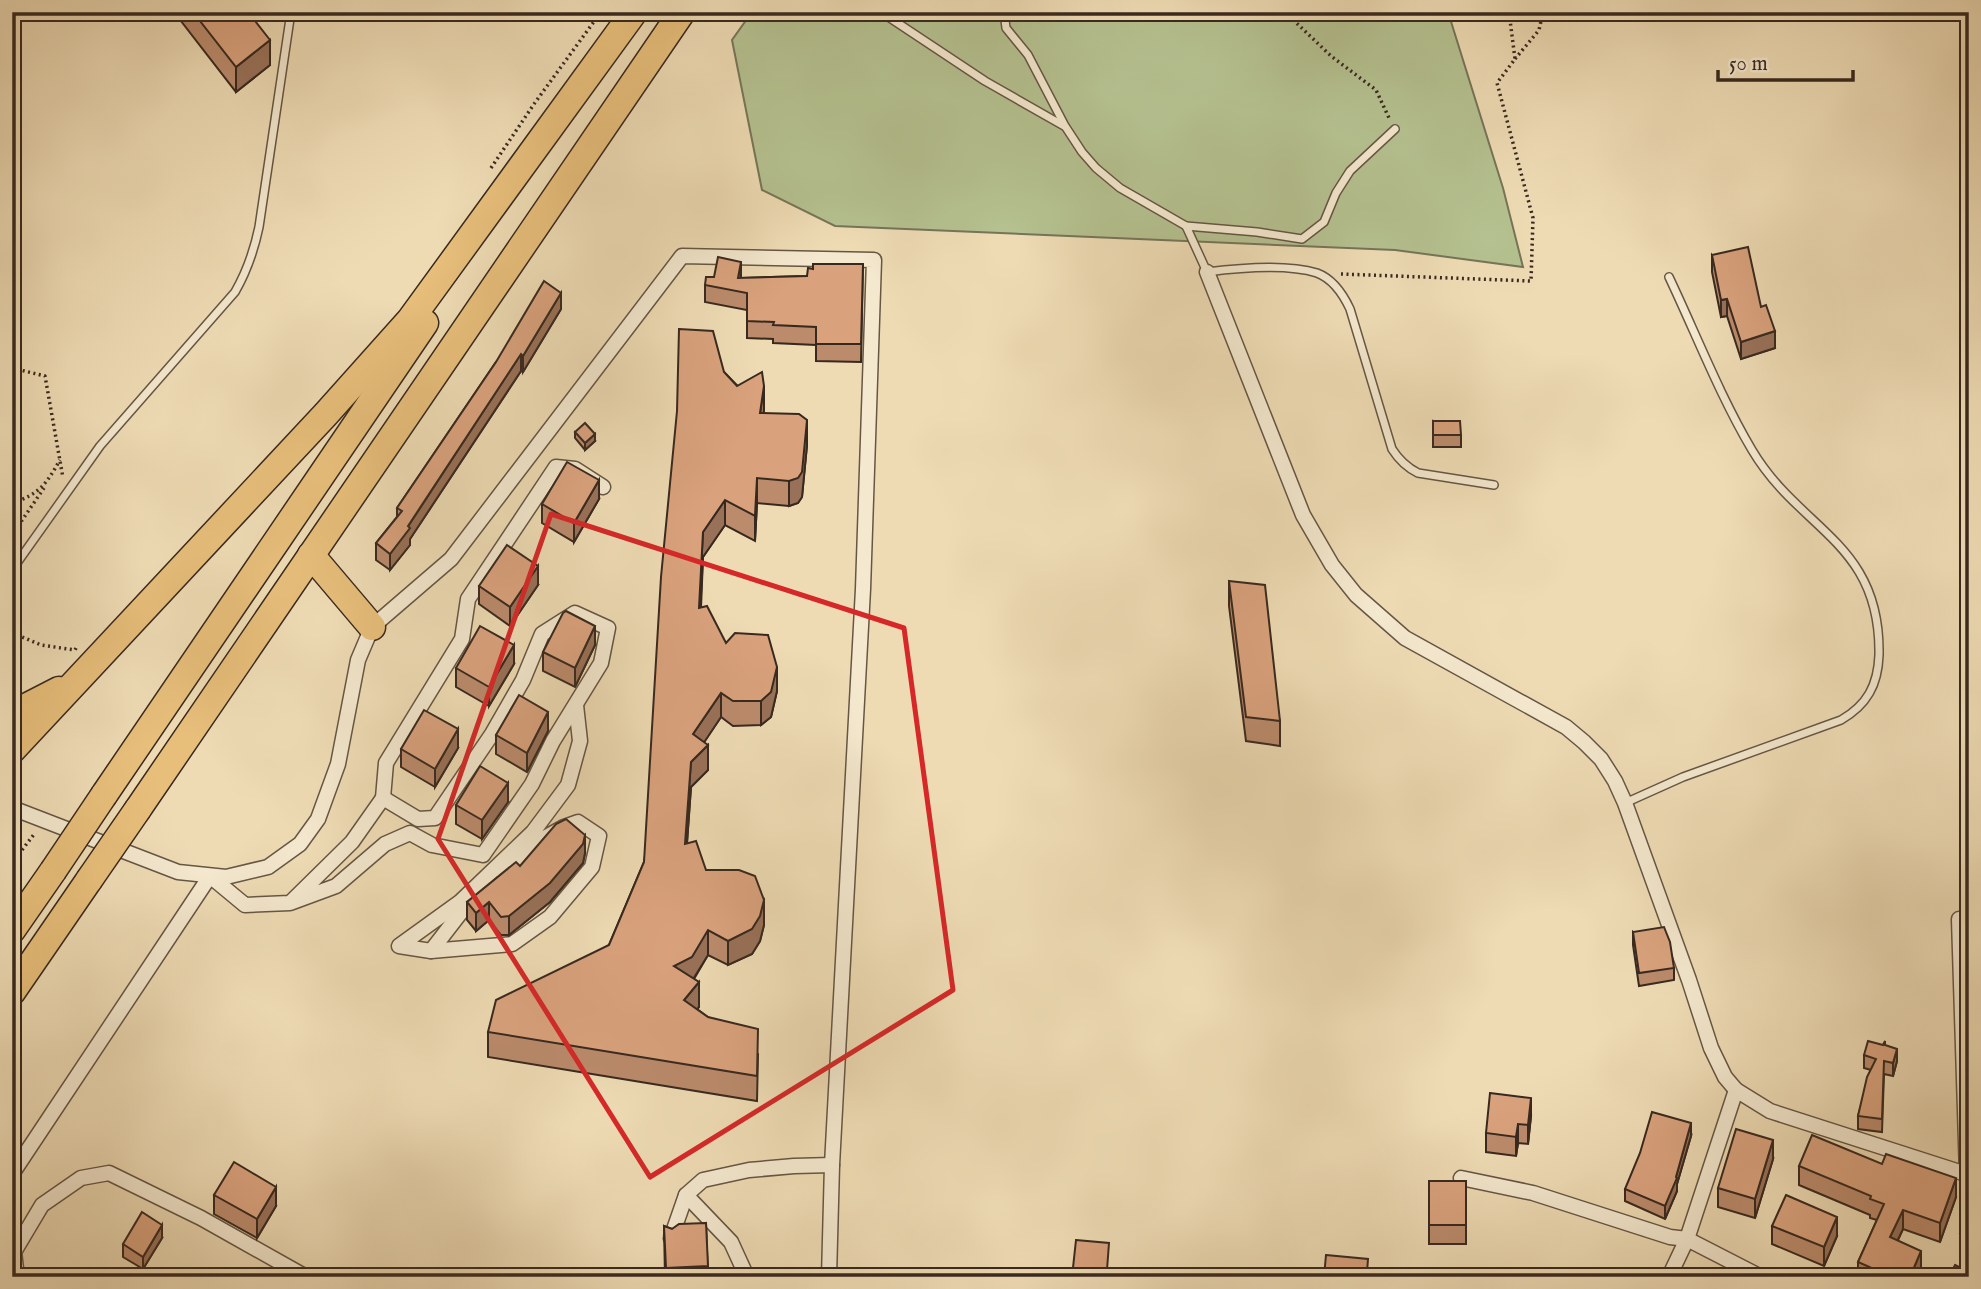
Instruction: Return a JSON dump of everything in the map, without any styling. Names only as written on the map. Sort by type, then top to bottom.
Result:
[{"type":"highway","points":[[12,750],[326,414],[410,320],[636,12]]},
{"type":"highway","points":[[12,929],[636,12]]},
{"type":"highway","points":[[12,992],[682,12]]},
{"type":"highway","points":[[311,555],[372,627]]},
{"type":"highway","points":[[12,711],[24,708],[76,681]]},
{"type":"highway","points":[[12,1007],[84,888]]},
{"type":"street","points":[[12,808],[178,872],[226,877],[268,867],[300,844],[318,819],[338,764],[358,660],[372,627],[451,559],[682,256],[874,260],[863,589],[832,1166],[829,1277]]},
{"type":"street","points":[[1207,272],[1303,515],[1332,565],[1356,595],[1405,638],[1566,727],[1601,760],[1615,781],[1689,980],[1711,1048],[1725,1077],[1736,1090],[1770,1111],[1968,1175],[1965,993],[1959,919]]},
{"type":"street","points":[[290,903],[352,842],[383,798],[386,763],[462,639],[468,599],[556,467],[575,469],[603,487]]},
{"type":"street","points":[[210,876],[245,905],[290,903],[336,886],[385,844],[410,834],[432,845],[483,855],[532,784],[553,741],[601,663],[608,628],[575,613],[542,634],[523,680],[492,734],[435,818],[418,819],[383,798]]},
{"type":"street","points":[[431,951],[465,907],[519,863],[537,842],[578,822],[599,836],[592,867],[550,917],[512,944],[431,951],[399,946],[460,902],[533,832],[568,785],[580,741],[576,705]]},
{"type":"street","points":[[12,1174],[210,876]]},
{"type":"street","points":[[1669,1277],[1687,1239],[1736,1090]]},
{"type":"street","points":[[671,1238],[686,1195],[703,1180],[749,1170],[832,1166]]},
{"type":"street","points":[[17,1277],[14,1252],[41,1205],[81,1178],[109,1173],[201,1218],[306,1277]]},
{"type":"street","points":[[1461,1178],[1533,1194],[1661,1234],[1687,1239],[1762,1277]]},
{"type":"street","points":[[686,1195],[731,1242],[747,1277]]},
{"type":"lane","points":[[12,570],[100,446],[235,292],[245,274],[259,227],[291,12]]},
{"type":"lane","points":[[881,12],[985,81],[1065,127]]},
{"type":"lane","points":[[1004,12],[1006,28],[1028,55],[1065,127],[1082,152],[1120,188],[1186,226],[1301,239],[1324,222],[1336,193],[1350,171],[1395,130]]},
{"type":"lane","points":[[1186,226],[1207,272],[1256,268],[1317,273],[1338,288],[1350,309],[1396,457],[1418,473],[1494,485]]},
{"type":"lane","points":[[1625,803],[1683,777],[1841,720],[1852,714],[1868,697],[1878,669],[1879,629],[1864,581],[1839,544],[1789,497],[1753,451],[1670,277]]},
{"type":"path","points":[[490,170],[601,12]]},
{"type":"path","points":[[1285,12],[1331,57],[1376,90],[1395,130]]},
{"type":"path","points":[[1509,12],[1515,59]]},
{"type":"path","points":[[1317,273],[1531,281],[1533,218],[1497,83],[1539,30],[1543,12]]},
{"type":"path","points":[[12,369],[45,376],[66,494]]},
{"type":"path","points":[[12,535],[60,460]]},
{"type":"path","points":[[12,503],[45,486]]},
{"type":"path","points":[[12,635],[41,645],[75,650],[84,641]]},
{"type":"path","points":[[12,863],[45,820]]},
{"type":"highlighted area","points":[[551,514],[904,628],[953,990],[650,1177],[438,839]]},
{"type":"green space","points":[[752,12],[1448,12],[1503,188],[1523,267],[1395,250],[835,226],[762,190],[732,40]]},
{"type":"building","points":[[193,12],[248,12],[270,40],[236,67]]},
{"type":"building","points":[[1748,247],[1761,307],[1766,305],[1775,331],[1741,342],[1727,299],[1721,300],[1712,255]]},
{"type":"building","points":[[718,257],[741,262],[738,278],[807,276],[808,268],[813,269],[813,264],[863,264],[861,344],[816,344],[816,327],[747,321],[747,293],[705,285],[706,277],[714,277]]},
{"type":"building","points":[[544,281],[561,293],[523,356],[521,354],[408,526],[410,528],[390,554],[376,543],[402,511],[397,508],[496,362]]},
{"type":"building","points":[[679,329],[713,331],[724,372],[737,386],[762,372],[764,386],[760,413],[799,414],[807,420],[802,472],[798,478],[789,481],[757,478],[755,516],[725,500],[703,532],[699,608],[707,606],[726,643],[735,633],[768,635],[777,667],[771,692],[761,701],[733,701],[721,693],[693,734],[708,745],[691,762],[685,844],[696,841],[706,870],[739,870],[755,876],[764,900],[760,916],[752,929],[728,941],[708,930],[692,957],[674,966],[699,982],[684,1000],[708,1017],[758,1029],[757,1076],[488,1032],[496,1000],[609,945],[644,862],[661,577],[677,411]]},
{"type":"building","points":[[1433,421],[1460,421],[1461,435],[1433,435]]},
{"type":"building","points":[[585,423],[595,434],[585,443],[575,432]]},
{"type":"building","points":[[567,462],[599,480],[574,523],[542,504]]},
{"type":"building","points":[[507,545],[538,566],[510,607],[479,586]]},
{"type":"building","points":[[1229,581],[1265,585],[1280,721],[1246,717]]},
{"type":"building","points":[[566,611],[595,626],[575,668],[543,652]]},
{"type":"building","points":[[480,626],[514,645],[489,687],[456,668]]},
{"type":"building","points":[[519,695],[548,712],[527,753],[496,735]]},
{"type":"building","points":[[424,710],[458,729],[435,769],[401,749]]},
{"type":"building","points":[[480,766],[508,783],[482,820],[456,805]]},
{"type":"building","points":[[566,819],[585,835],[583,844],[550,883],[509,916],[501,917],[489,902],[476,913],[467,902],[516,862],[520,866],[556,824]]},
{"type":"building","points":[[1664,927],[1670,942],[1674,968],[1639,973],[1633,932]]},
{"type":"building","points":[[1868,1041],[1883,1045],[1885,1041],[1885,1045],[1897,1049],[1893,1063],[1884,1061],[1882,1119],[1858,1116],[1867,1077],[1876,1059],[1864,1055]]},
{"type":"building","points":[[1490,1093],[1531,1098],[1528,1125],[1518,1124],[1516,1137],[1486,1133]]},
{"type":"building","points":[[1652,1112],[1691,1123],[1677,1178],[1665,1206],[1625,1189],[1640,1153]]},
{"type":"building","points":[[1736,1129],[1773,1140],[1755,1199],[1718,1188]]},
{"type":"building","points":[[1812,1135],[1882,1164],[1886,1154],[1956,1178],[1940,1223],[1903,1210],[1890,1237],[1921,1251],[1910,1277],[1892,1277],[1858,1262],[1884,1204],[1799,1166]]},
{"type":"building","points":[[234,1162],[276,1187],[257,1219],[214,1195]]},
{"type":"building","points":[[1429,1181],[1466,1181],[1466,1225],[1429,1225]]},
{"type":"building","points":[[1786,1195],[1837,1217],[1824,1247],[1772,1226]]},
{"type":"building","points":[[142,1212],[162,1225],[143,1257],[123,1244]]},
{"type":"building","points":[[1969,1215],[1969,1237],[1960,1233]]},
{"type":"building","points":[[706,1223],[708,1266],[666,1268],[664,1226],[672,1229],[679,1224]]},
{"type":"building","points":[[1076,1240],[1109,1243],[1107,1270],[1113,1270],[1113,1277],[1072,1277]]},
{"type":"building","points":[[1326,1255],[1368,1259],[1367,1272],[1436,1276],[1437,1272],[1484,1277],[1324,1277]]},
{"type":"building","points":[[1955,1265],[1969,1272],[1969,1277],[1949,1277]]}]
